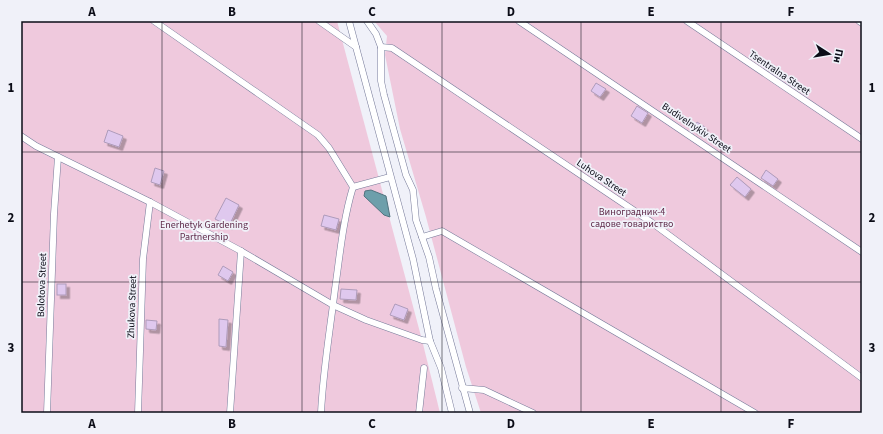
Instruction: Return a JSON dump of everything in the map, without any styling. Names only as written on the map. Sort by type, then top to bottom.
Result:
[{"type":"lane","points":[[154,21],[318,135],[329,148],[353,187],[347,206],[323,375],[321,413]]},
{"type":"lane","points":[[319,21],[356,47]]},
{"type":"lane","points":[[349,21],[412,259],[430,341],[441,368],[452,413]]},
{"type":"lane","points":[[367,21],[376,34],[381,47],[381,81],[384,95],[406,175],[413,190],[416,220],[430,258],[436,289],[448,327],[452,350],[470,413]]},
{"type":"lane","name":"Budivelnykiv Street","points":[[519,21],[710,148],[862,252]]},
{"type":"lane","name":"Tsentralna Street","points":[[687,21],[862,139]]},
{"type":"lane","name":"Luhova Street","points":[[381,47],[392,48],[651,222],[862,378]]},
{"type":"lane","points":[[21,136],[58,157],[150,202],[242,251],[333,305],[366,320],[422,340],[430,341]]},
{"type":"lane","name":"Bolotova Street","points":[[47,413],[54,214],[58,157]]},
{"type":"lane","points":[[353,187],[390,177]]},
{"type":"lane","name":"Zhukova Street","points":[[138,413],[143,259],[150,202]]},
{"type":"lane","points":[[422,237],[442,231],[755,413]]},
{"type":"lane","points":[[230,413],[242,251]]},
{"type":"lane","points":[[419,413],[424,368]]},
{"type":"lane","points":[[462,388],[484,390],[533,413]]},
{"type":"green space","name":"Enerhetyk Gardening Partnership","points":[[21,21],[337,21],[440,413],[21,413]]},
{"type":"green space","name":"Виноградник-4 садове товариство","points":[[374,21],[862,21],[862,413],[481,413],[466,367],[426,217],[400,129],[385,55],[387,36]]},
{"type":"water","points":[[371,190],[386,196],[390,217],[384,215],[364,196],[365,191]]},
{"type":"building","points":[[596,83],[606,89],[600,97],[591,91]]},
{"type":"building","points":[[637,106],[648,113],[642,123],[631,116]]},
{"type":"building","points":[[697,122],[705,127],[700,134],[693,130]]},
{"type":"building","points":[[108,130],[123,136],[119,147],[104,142]]},
{"type":"building","points":[[155,168],[164,171],[160,185],[151,182]]},
{"type":"building","points":[[766,170],[778,179],[773,186],[761,178]]},
{"type":"building","points":[[737,177],[751,189],[745,197],[730,185]]},
{"type":"building","points":[[226,198],[239,205],[229,226],[215,219]]},
{"type":"building","points":[[324,215],[339,219],[336,230],[321,226]]},
{"type":"building","points":[[223,266],[233,272],[228,281],[218,275]]},
{"type":"building","points":[[57,284],[66,284],[66,295],[57,295]]},
{"type":"building","points":[[341,289],[357,290],[356,300],[340,299]]},
{"type":"building","points":[[395,304],[408,309],[404,320],[390,315]]},
{"type":"building","points":[[219,319],[228,320],[226,347],[219,346]]},
{"type":"building","points":[[146,320],[157,321],[156,330],[146,329]]}]
